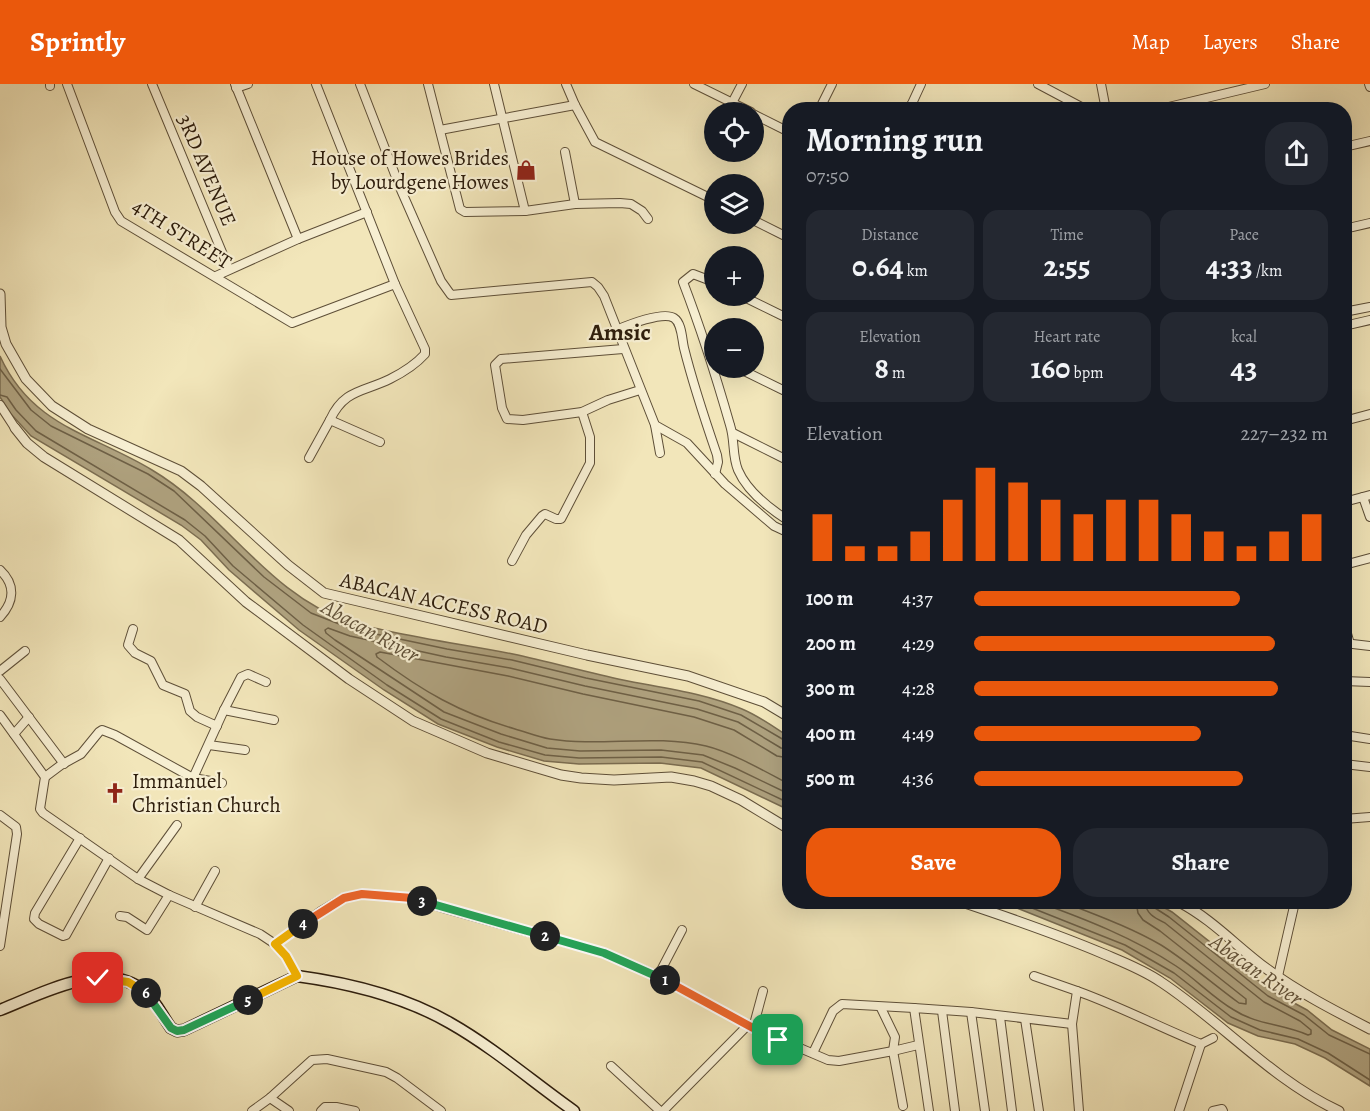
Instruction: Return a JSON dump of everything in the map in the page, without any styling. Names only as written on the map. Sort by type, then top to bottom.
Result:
[{"type":"main road","points":[[0,1010],[81,979],[112,978],[128,982],[144,991],[171,1028],[177,1031],[184,1030],[297,976],[364,990],[423,1009],[476,1040],[574,1111]]},
{"type":"street","name":"4TH STREET","points":[[67,84],[115,212],[122,221],[292,323],[395,284]]},
{"type":"street","name":"3RD AVENUE","points":[[152,84],[228,269]]},
{"type":"street","points":[[248,84],[236,86],[298,239]]},
{"type":"street","points":[[309,458],[334,410],[346,397],[389,380],[425,354],[316,84]]},
{"type":"street","points":[[360,84],[401,190],[441,281],[451,295],[592,282],[604,296],[655,425],[660,453]]},
{"type":"street","points":[[428,84],[460,209],[465,212],[525,211],[575,204],[631,204],[642,211],[648,219]]},
{"type":"street","points":[[494,84],[525,211]]},
{"type":"street","points":[[694,84],[730,102]]},
{"type":"street","points":[[733,102],[742,84]]},
{"type":"street","points":[[823,102],[832,84]]},
{"type":"street","points":[[912,102],[921,84]]},
{"type":"street","points":[[1038,84],[1072,102]]},
{"type":"street","points":[[1101,84],[1104,102]]},
{"type":"street","points":[[1190,102],[1265,84]]},
{"type":"street","points":[[568,85],[574,105],[595,142],[704,195]]},
{"type":"street","points":[[440,130],[574,105]]},
{"type":"street","points":[[764,119],[782,128]]},
{"type":"street","points":[[1352,145],[1370,141]]},
{"type":"street","points":[[565,152],[575,204]]},
{"type":"street","points":[[216,276],[298,239],[368,212]]},
{"type":"street","points":[[1352,227],[1370,223]]},
{"type":"street","points":[[764,226],[782,234]]},
{"type":"street","points":[[704,278],[693,274],[683,282],[704,334]]},
{"type":"street","name":"ABACAN ACCESS ROAD","points":[[0,294],[2,327],[6,344],[26,379],[52,406],[96,433],[180,471],[201,486],[288,565],[324,593],[587,655],[688,676],[764,702],[782,713]]},
{"type":"street","points":[[762,306],[782,316]]},
{"type":"street","points":[[1352,310],[1370,307]]},
{"type":"street","points":[[616,330],[665,315],[678,322],[717,455],[715,474]]},
{"type":"street","points":[[1352,324],[1370,320]]},
{"type":"street","points":[[623,348],[501,359],[495,365],[502,408],[507,419],[523,420],[582,412],[608,400],[640,390]]},
{"type":"street","points":[[718,378],[733,433],[737,468],[744,482],[759,498],[782,516]]},
{"type":"street","points":[[758,378],[782,390]]},
{"type":"street","points":[[0,405],[27,443],[179,540],[246,602],[349,679],[413,721],[487,753],[561,775],[614,780],[671,777],[694,781],[741,800],[782,825]]},
{"type":"street","points":[[512,561],[526,535],[542,516],[545,514],[561,519],[590,463],[590,437],[582,412]]},
{"type":"street","points":[[1352,419],[1370,414]]},
{"type":"street","points":[[330,420],[380,442]]},
{"type":"street","points":[[655,425],[687,443],[715,474],[774,526],[782,530]]},
{"type":"street","points":[[733,433],[782,458]]},
{"type":"street","points":[[1366,496],[1370,517]]},
{"type":"street","points":[[1352,563],[1370,558]]},
{"type":"street","points":[[0,570],[8,579],[12,597],[9,608],[0,617]]},
{"type":"street","points":[[133,629],[128,645],[135,653],[151,661],[164,685],[185,694],[190,711],[197,717],[217,726]]},
{"type":"street","points":[[1352,644],[1370,646]]},
{"type":"street","points":[[0,671],[25,651]]},
{"type":"street","points":[[193,778],[224,710],[244,675],[255,676],[266,682]]},
{"type":"street","points":[[0,679],[64,764]]},
{"type":"street","points":[[1352,681],[1370,682]]},
{"type":"street","points":[[224,710],[274,720]]},
{"type":"street","points":[[0,715],[45,777],[40,809],[138,879],[169,896],[260,934],[275,944],[286,956],[297,976]]},
{"type":"street","points":[[15,734],[29,717]]},
{"type":"street","points":[[45,777],[81,754],[102,730],[193,778],[222,783]]},
{"type":"street","points":[[1352,736],[1370,739]]},
{"type":"street","points":[[209,745],[245,750]]},
{"type":"street","points":[[1352,765],[1370,767]]},
{"type":"street","points":[[0,814],[16,826],[17,834],[0,946]]},
{"type":"street","points":[[1352,818],[1370,817]]},
{"type":"street","points":[[138,879],[177,825]]},
{"type":"street","points":[[80,838],[35,914],[34,920],[39,924],[63,936],[66,935],[109,858]]},
{"type":"street","points":[[195,907],[215,871]]},
{"type":"street","points":[[275,944],[321,911],[344,898],[362,894],[412,898],[590,948],[658,976],[750,1027],[828,1060],[838,1061],[918,1045]]},
{"type":"street","points":[[120,915],[147,930],[169,896]]},
{"type":"street","points":[[983,909],[1056,933],[1150,975],[1176,992],[1294,1085],[1317,1101],[1339,1111]]},
{"type":"street","points":[[1190,909],[1208,920],[1278,976],[1370,1029]]},
{"type":"street","points":[[1278,976],[1293,909]]},
{"type":"street","points":[[658,976],[682,930]]},
{"type":"street","points":[[1034,976],[1113,1004],[1137,1018],[1201,1044]]},
{"type":"street","points":[[610,1066],[662,1111],[750,1027],[763,991]]},
{"type":"street","points":[[1077,991],[1072,1024],[1079,1111]]},
{"type":"street","points":[[813,1053],[833,1011],[842,1004],[971,1012],[1072,1024]]},
{"type":"street","points":[[881,1008],[895,1037],[893,1051],[903,1106]]},
{"type":"street","points":[[914,1008],[928,1111]]},
{"type":"street","points":[[942,1011],[955,1111]]},
{"type":"street","points":[[971,1012],[985,1111]]},
{"type":"street","points":[[1000,1017],[1012,1111]]},
{"type":"street","points":[[1025,1019],[1040,1111]]},
{"type":"street","points":[[1179,1111],[1201,1044],[1213,1038]]},
{"type":"street","points":[[252,1111],[312,1060],[327,1059],[386,1072],[441,1111]]},
{"type":"street","points":[[270,1098],[289,1111]]},
{"type":"street","points":[[321,1111],[324,1107],[355,1111]]},
{"type":"street","points":[[1213,1111],[1222,1109],[1223,1111]]},
{"type":"water","name":"Abacan River","points":[[0,356],[13,380],[29,399],[47,414],[86,437],[152,470],[203,509],[271,574],[295,593],[322,610],[352,623],[513,654],[699,695],[728,703],[760,718],[782,732],[782,807],[701,768],[660,763],[579,764],[544,761],[497,747],[438,724],[384,690],[299,630],[229,570],[201,540],[181,525],[31,436],[11,414],[0,397]]},
{"type":"water","points":[[1020,909],[1167,909],[1272,991],[1307,1010],[1332,1030],[1370,1049],[1370,1086],[1325,1058],[1295,1044],[1258,1036],[1228,1023],[1170,978],[1122,950]]},
{"type":"place","name":"House of Howes Brides by Lourdgene Howes","points":[[526,170]]},
{"type":"place","name":"Immanuel Christian Church","points":[[115,793]]},
{"type":"district","name":"Amsic","points":[[620,332]]},
{"type":"route","points":[[98,978],[112,978],[128,982],[144,991],[171,1028],[177,1031],[184,1030],[297,976],[286,956],[275,944],[321,911],[344,898],[362,894],[412,898],[604,953],[658,976],[778,1040]]}]
